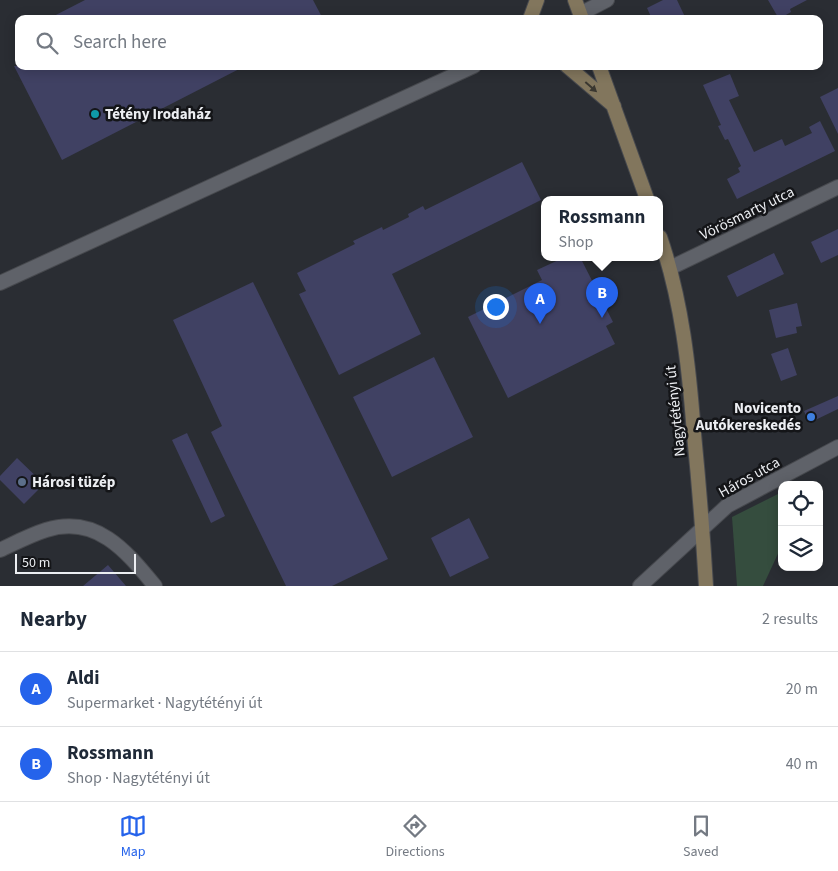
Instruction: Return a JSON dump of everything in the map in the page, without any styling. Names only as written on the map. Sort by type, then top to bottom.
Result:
[{"type":"main road","points":[[531,15],[537,0]]},
{"type":"main road","points":[[574,0],[577,15]]},
{"type":"main road","points":[[572,70],[615,108]]},
{"type":"main road","points":[[601,70],[646,196]]},
{"type":"main road","name":"Nagytétényi út","points":[[663,246],[682,320],[703,528],[706,586]]},
{"type":"street","points":[[581,15],[607,0]]},
{"type":"street","points":[[0,282],[465,70]]},
{"type":"street","name":"Vörösmarty utca","points":[[670,268],[838,187]]},
{"type":"street","name":"Háros utca","points":[[640,586],[727,506],[838,447]]},
{"type":"street","points":[[0,550],[48,529],[65,526],[87,529],[108,538],[122,549],[155,586]]},
{"type":"green space","points":[[778,494],[778,554],[763,586],[737,586],[732,517]]},
{"type":"building","points":[[85,0],[313,0],[321,15],[56,15]]},
{"type":"building","points":[[663,0],[677,0],[684,15],[650,15],[647,8]]},
{"type":"building","points":[[768,0],[807,0],[790,9],[791,12],[786,15],[777,15]]},
{"type":"building","name":"Tétény Irodaház","points":[[16,70],[237,70],[62,160]]},
{"type":"building","points":[[730,74],[739,96],[729,100],[754,152],[782,139],[785,146],[812,133],[809,127],[820,121],[835,151],[737,199],[727,179],[740,172],[738,168],[741,166],[728,139],[725,140],[718,126],[721,125],[703,85]]},
{"type":"building","points":[[838,88],[838,134],[820,97]]},
{"type":"building","points":[[522,162],[541,200],[392,274],[421,334],[339,375],[299,294],[306,291],[297,273],[355,244],[353,241],[382,227],[383,230],[409,217],[408,214],[423,206],[425,210]]},
{"type":"building","points":[[838,229],[838,255],[821,263],[811,242]]},
{"type":"building","points":[[774,253],[784,274],[737,297],[727,276]]},
{"type":"building","points":[[556,261],[582,261],[613,322],[606,326],[615,344],[508,398],[468,317],[542,280],[537,270]]},
{"type":"building","points":[[253,282],[388,559],[332,586],[286,586],[211,432],[222,426],[173,320]]},
{"type":"building","points":[[797,303],[802,326],[796,327],[797,333],[776,338],[769,310]]},
{"type":"building","points":[[788,348],[797,375],[781,381],[771,354]]},
{"type":"building","points":[[434,357],[473,437],[392,477],[353,397]]},
{"type":"building","points":[[838,396],[838,409],[809,423],[804,411]]},
{"type":"building","points":[[187,433],[225,516],[211,523],[172,440]]},
{"type":"building","name":"Hárosi tüzép","points":[[17,458],[44,484],[24,504],[0,480],[0,476]]},
{"type":"building","points":[[469,518],[489,558],[450,577],[431,538]]},
{"type":"building","points":[[108,565],[126,586],[83,586]]},
{"type":"place","name":"Tétény Irodaház","points":[[95,114]]},
{"type":"place","name":"Rossmann","points":[[602,318]]},
{"type":"place","name":"Aldi","points":[[540,324]]},
{"type":"place","name":"Novicento Autókereskedés","points":[[811,417]]},
{"type":"place","name":"Hárosi tüzép","points":[[22,482]]}]
